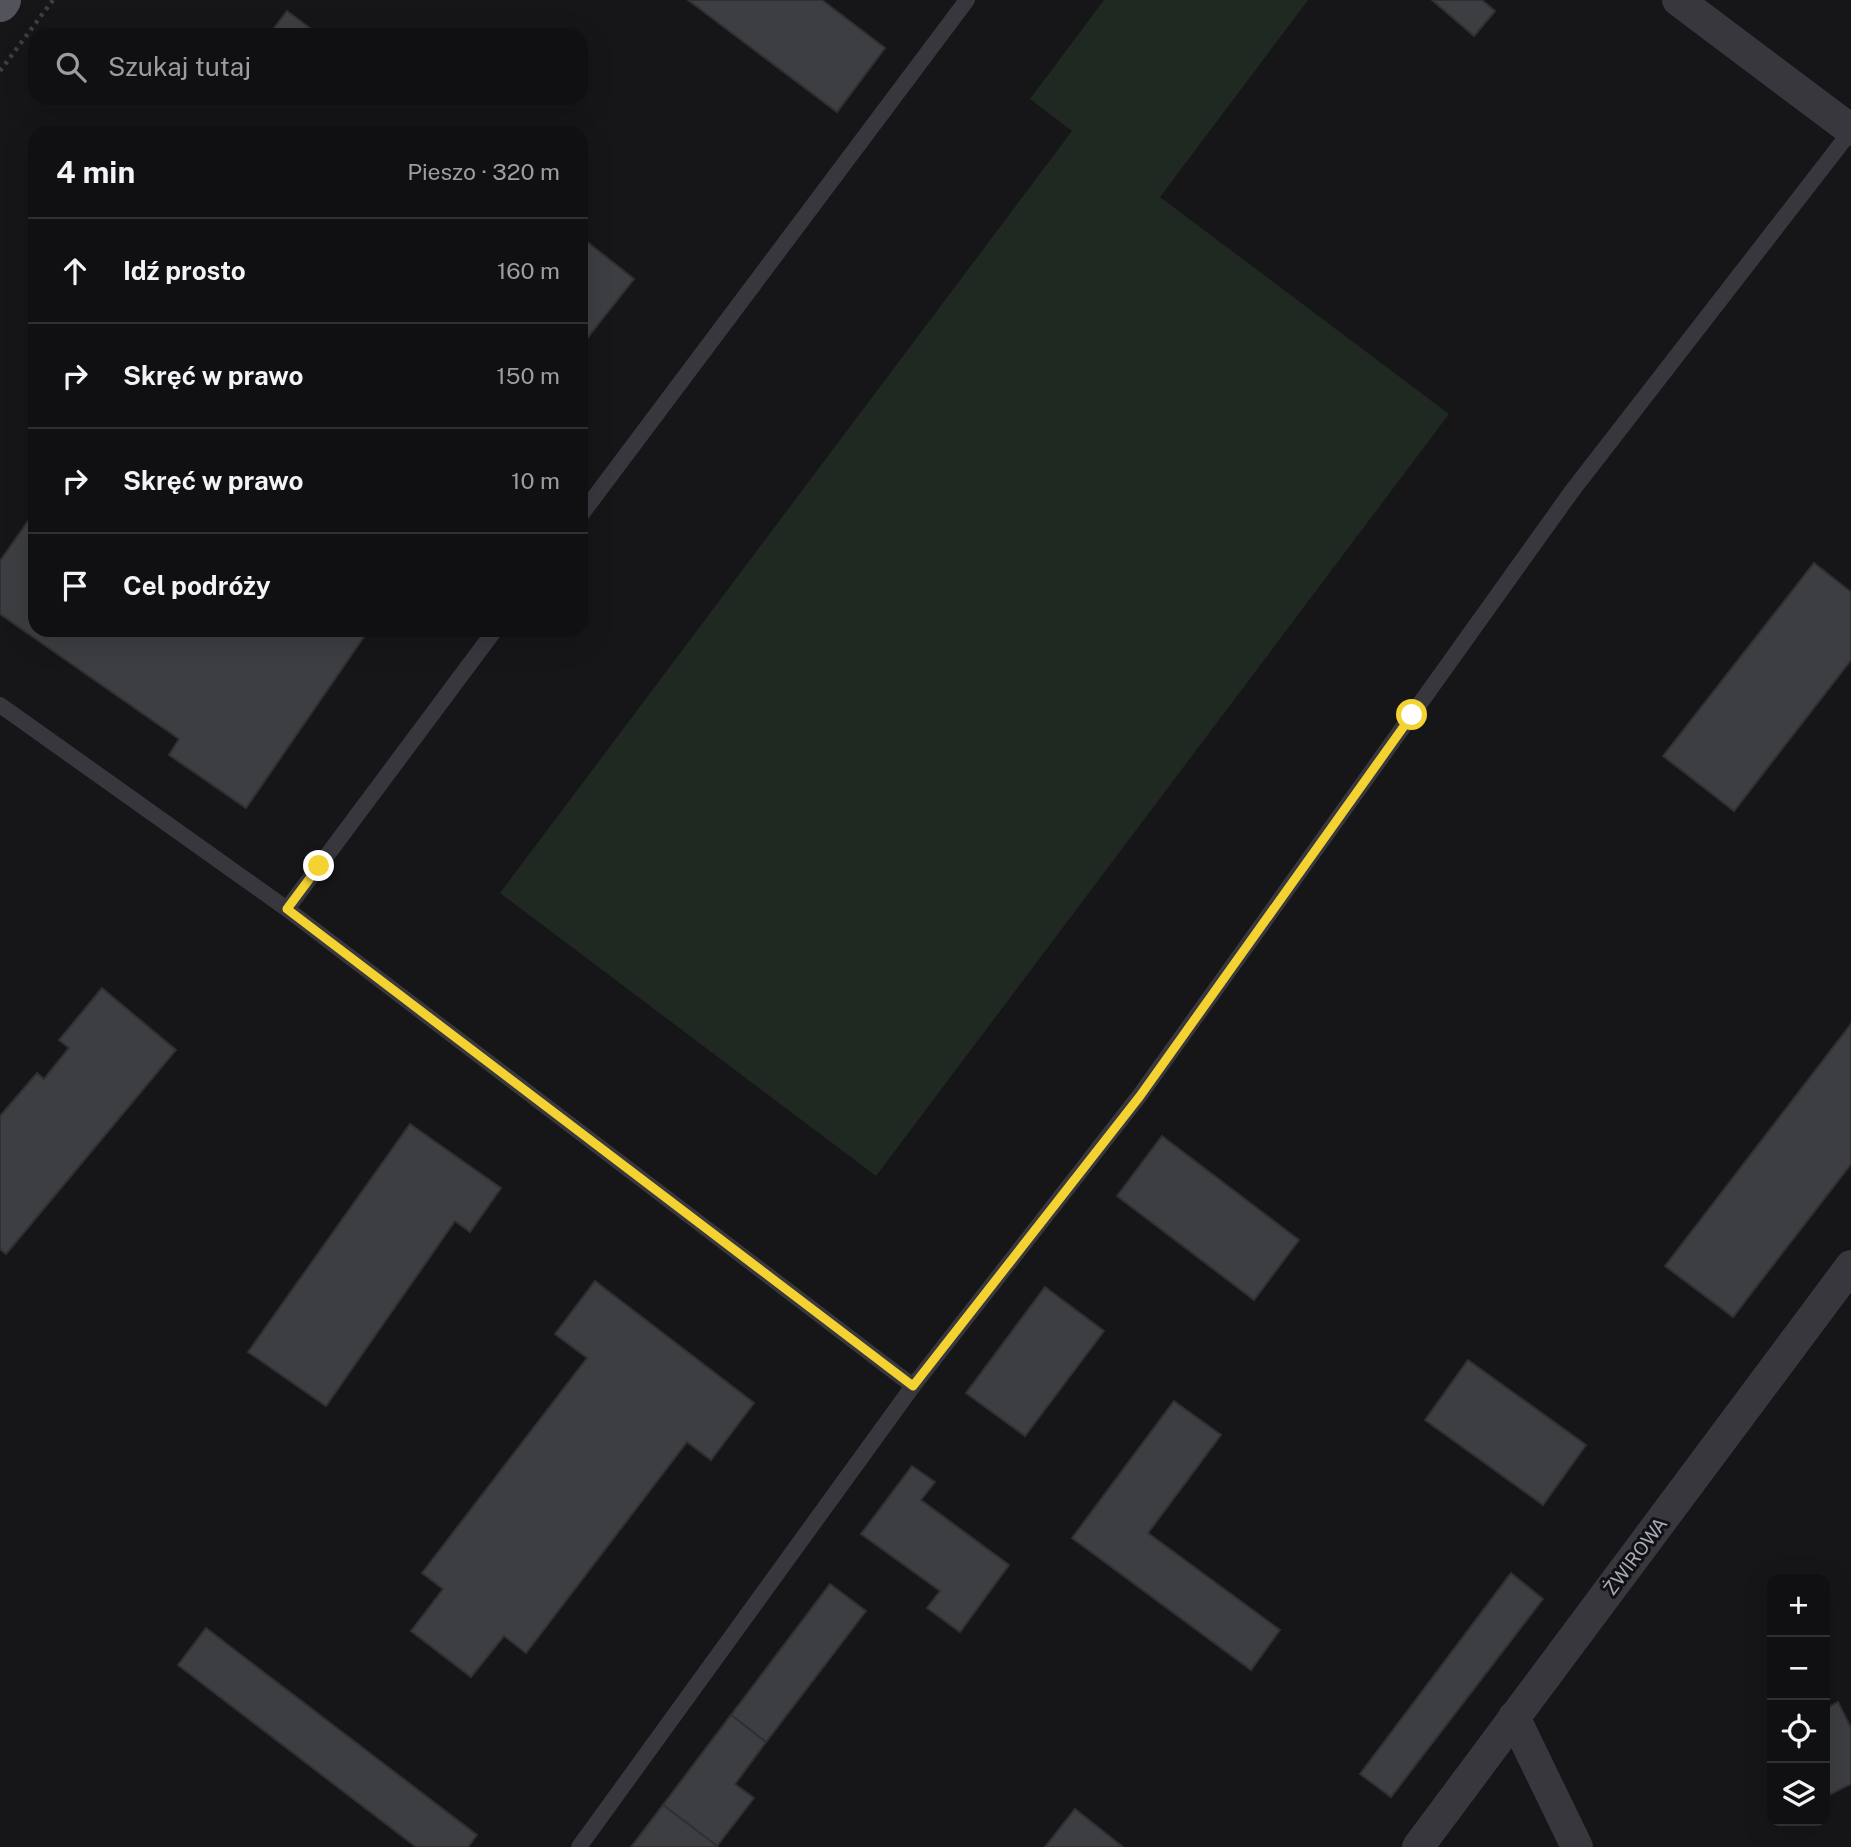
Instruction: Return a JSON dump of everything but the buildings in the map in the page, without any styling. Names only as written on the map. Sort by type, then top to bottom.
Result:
[{"type":"street","points":[[1678,0],[1851,130]]},
{"type":"street","name":"ŻWIROWA","points":[[1418,1847],[1851,1266]]},
{"type":"street","points":[[1514,1717],[1577,1847]]},
{"type":"lane","points":[[588,506],[967,0]]},
{"type":"lane","points":[[579,1847],[913,1386],[1140,1096],[1572,491],[1851,130]]},
{"type":"lane","points":[[287,909],[490,637]]},
{"type":"lane","points":[[0,705],[287,909],[913,1386]]},
{"type":"path","points":[[32,28],[53,0]]},
{"type":"path","points":[[0,71],[28,33]]},
{"type":"shaded area","points":[[1104,0],[1308,0],[1160,197],[1449,414],[876,1176],[500,893],[1072,131],[1030,99]]},
{"type":"route","points":[[319,866],[287,909],[913,1386],[1140,1096],[1412,715]]}]
